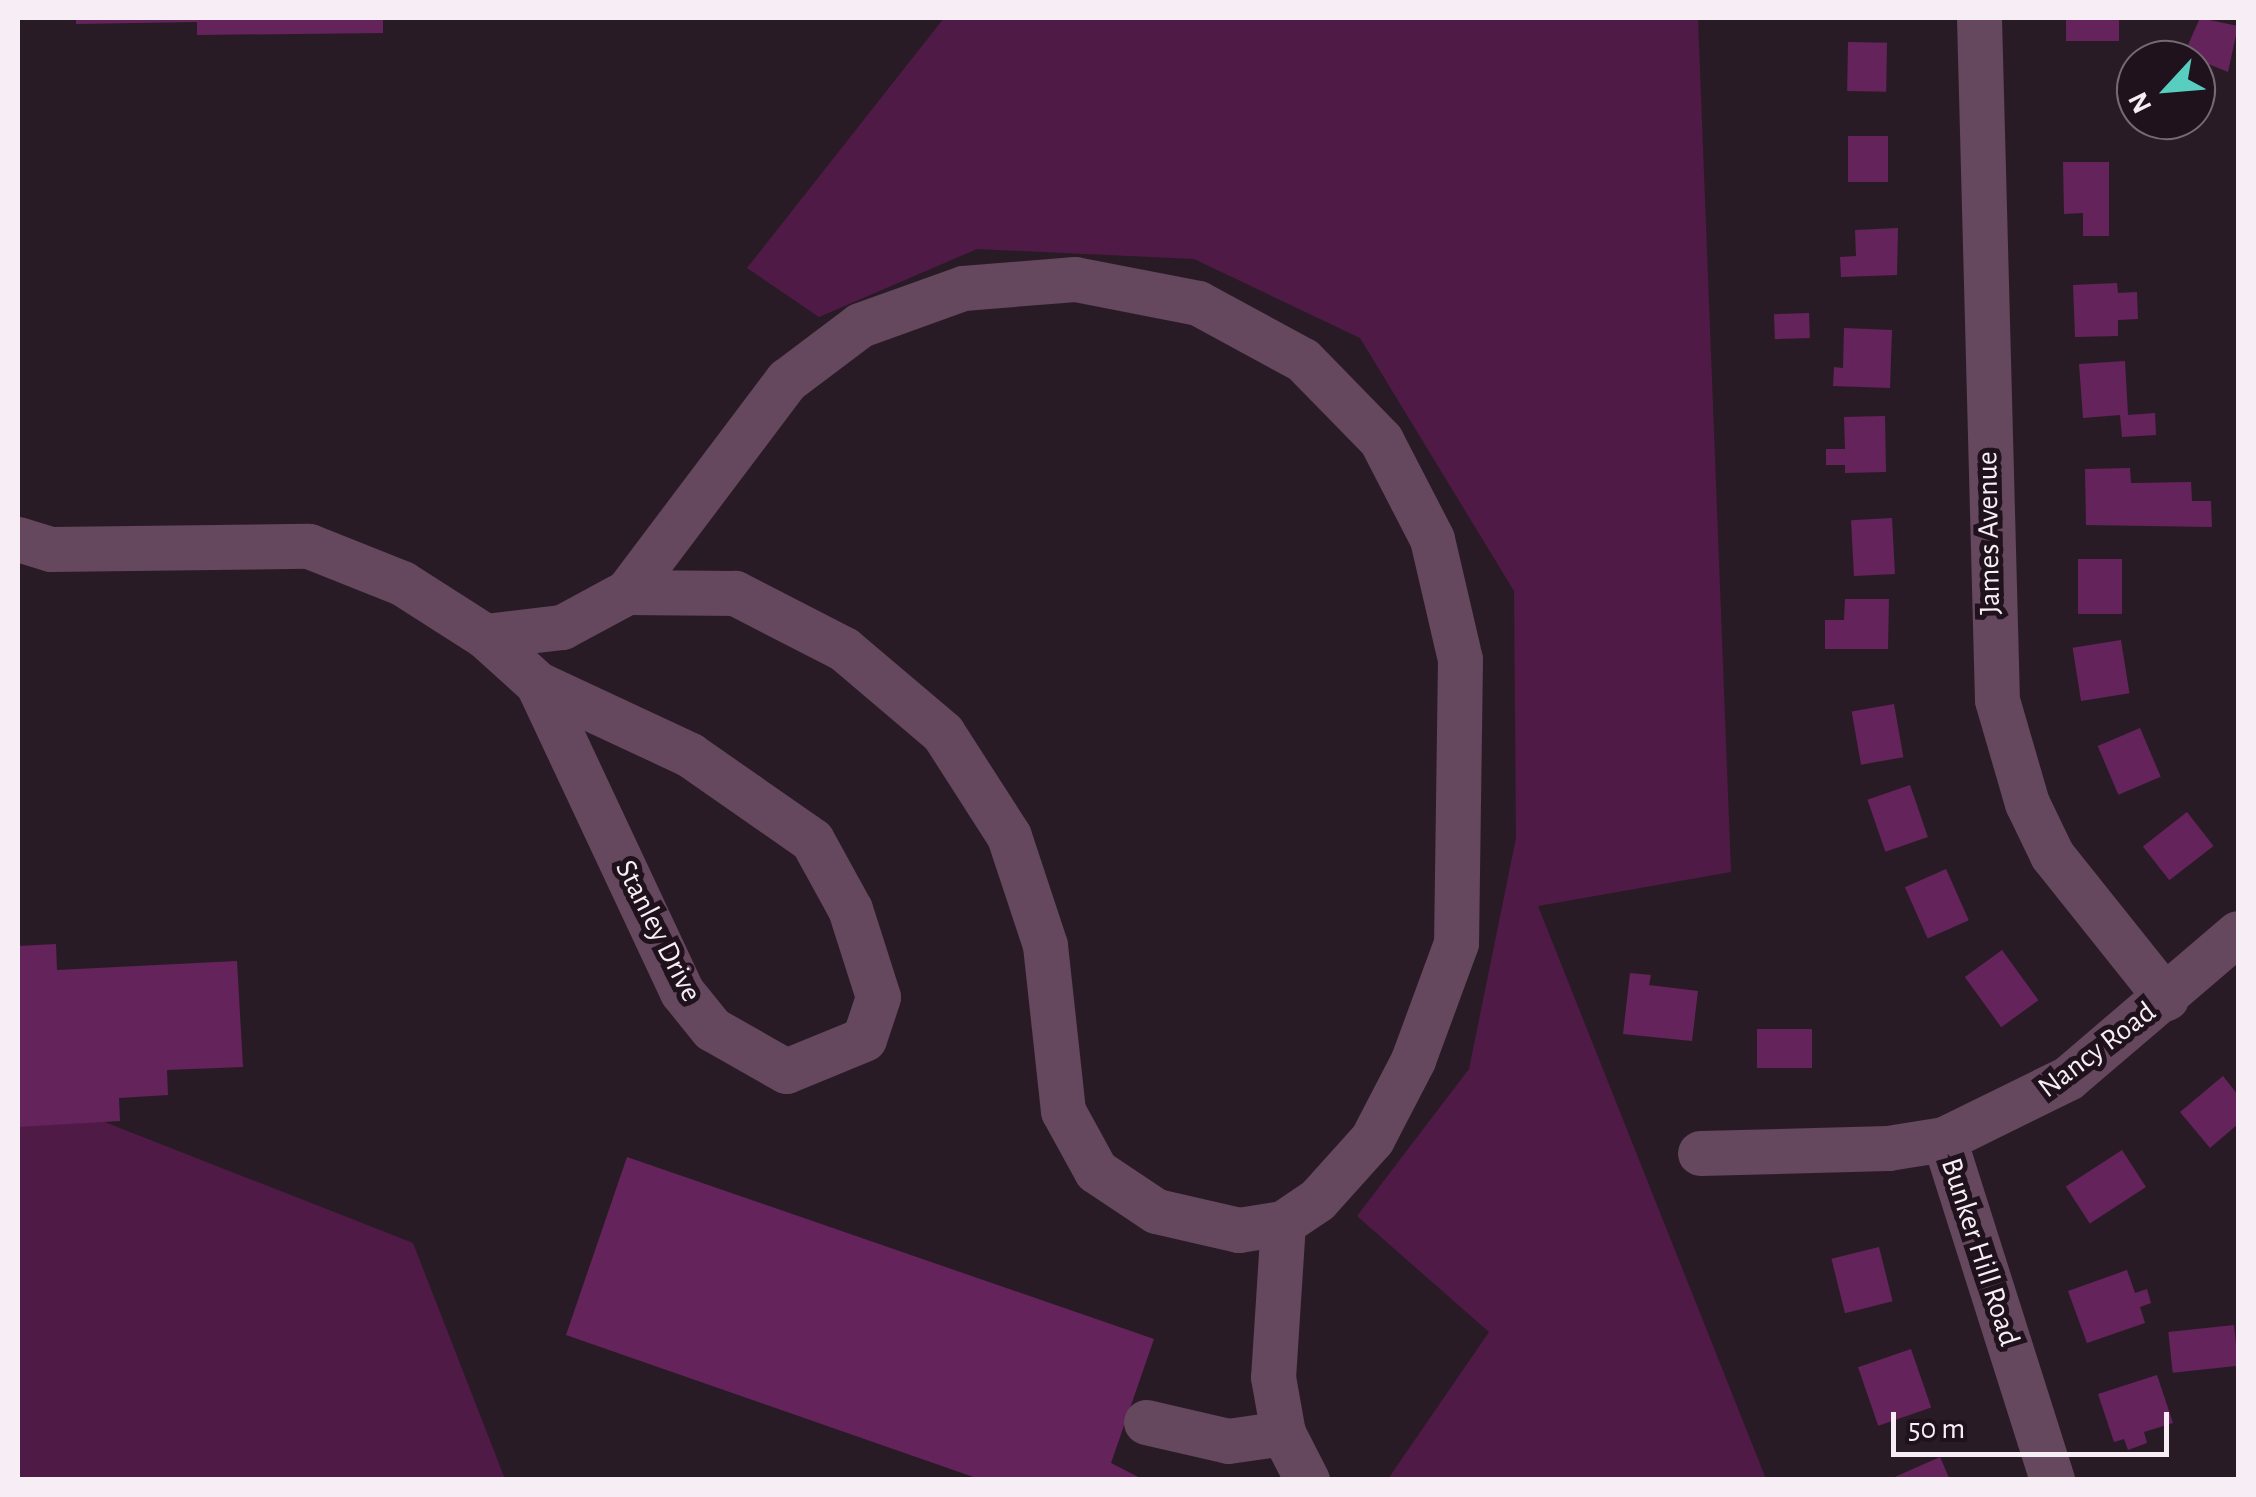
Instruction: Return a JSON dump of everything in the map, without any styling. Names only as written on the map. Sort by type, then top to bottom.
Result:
[{"type":"street","name":"James Avenue","points":[[1979,18],[1997,700],[2027,803],[2052,855],[2166,998]]},
{"type":"street","points":[[485,636],[562,627],[627,592],[787,380],[860,325],[963,288],[1075,279],[1198,303],[1303,360],[1382,440],[1432,539],[1460,659],[1456,944],[1414,1060],[1372,1139],[1317,1200],[1283,1223],[1239,1230],[1156,1211],[1096,1171],[1063,1112],[1045,945],[1009,836],[943,733],[844,649],[735,593],[627,592]]},
{"type":"street","name":"Stanley Drive","points":[[18,539],[51,549],[309,546],[402,583],[485,636],[538,684],[690,755],[812,840],[850,909],[878,997],[864,1039],[786,1071],[712,1030],[682,992],[538,684]]},
{"type":"street","name":"Nancy Road","points":[[1700,1153],[1888,1148],[1944,1139],[2068,1078],[2238,933]]},
{"type":"street","name":"Bunker Hill Road","points":[[1944,1139],[2052,1480]]},
{"type":"street","points":[[1283,1223],[1273,1376],[1283,1433],[1307,1480]]},
{"type":"street","points":[[1146,1422],[1228,1442],[1283,1433]]},
{"type":"shaded area","points":[[944,18],[1698,18],[1731,872],[1538,906],[1766,1479],[1388,1479],[1489,1332],[1357,1216],[1469,1069],[1516,838],[1514,591],[1360,338],[1194,259],[977,249],[819,317],[747,268]]},
{"type":"shaded area","points":[[18,1088],[413,1243],[505,1479],[18,1479]]},
{"type":"building","points":[[76,18],[383,18],[383,33],[197,35],[197,22],[76,24]]},
{"type":"building","points":[[2066,18],[2119,18],[2119,40],[2066,41]]},
{"type":"building","points":[[2200,18],[2238,26],[2228,72],[2216,67],[2216,40],[2190,40]]},
{"type":"building","points":[[1848,42],[1887,43],[1886,92],[1847,91]]},
{"type":"building","points":[[1848,136],[1888,136],[1888,182],[1848,182]]},
{"type":"building","points":[[2063,162],[2109,162],[2109,236],[2083,236],[2083,213],[2064,214]]},
{"type":"building","points":[[1898,228],[1897,275],[1841,277],[1840,257],[1856,256],[1855,230]]},
{"type":"building","points":[[2117,283],[2118,293],[2137,292],[2138,319],[2118,320],[2118,336],[2075,337],[2073,285]]},
{"type":"building","points":[[1809,313],[1810,338],[1775,339],[1774,314]]},
{"type":"building","points":[[1844,328],[1892,330],[1890,388],[1833,386],[1834,367],[1843,368]]},
{"type":"building","points":[[2125,361],[2128,415],[2155,413],[2156,435],[2122,437],[2120,415],[2083,418],[2079,364]]},
{"type":"building","points":[[1885,416],[1886,472],[1845,473],[1845,465],[1826,465],[1826,449],[1845,449],[1844,417]]},
{"type":"building","points":[[2130,468],[2131,483],[2191,482],[2192,501],[2211,501],[2212,527],[2086,525],[2085,469]]},
{"type":"building","points":[[1892,518],[1895,574],[1854,576],[1851,520]]},
{"type":"building","points":[[2078,559],[2122,559],[2122,614],[2078,614]]},
{"type":"building","points":[[1845,599],[1889,599],[1888,649],[1825,649],[1825,620],[1844,620]]},
{"type":"building","points":[[2121,640],[2129,693],[2081,701],[2073,648]]},
{"type":"building","points":[[1894,704],[1903,757],[1861,765],[1852,711]]},
{"type":"building","points":[[2140,728],[2161,777],[2118,795],[2098,746]]},
{"type":"building","points":[[1910,785],[1928,837],[1885,852],[1867,800]]},
{"type":"building","points":[[2187,812],[2213,846],[2169,880],[2143,846]]},
{"type":"building","points":[[1946,869],[1969,920],[1928,938],[1905,887]]},
{"type":"building","points":[[56,944],[57,970],[237,961],[243,1067],[167,1070],[168,1095],[119,1098],[120,1121],[18,1127],[18,946]]},
{"type":"building","points":[[2002,950],[2038,1000],[2001,1027],[1965,977]]},
{"type":"building","points":[[1630,973],[1651,975],[1649,985],[1698,991],[1692,1041],[1623,1034]]},
{"type":"building","points":[[1757,1029],[1812,1029],[1812,1068],[1757,1068]]},
{"type":"building","points":[[2223,1076],[2238,1095],[2238,1124],[2210,1148],[2180,1112]]},
{"type":"building","points":[[2122,1150],[2146,1187],[2090,1223],[2066,1186]]},
{"type":"building","points":[[627,1157],[1154,1339],[1111,1463],[1144,1480],[982,1480],[566,1335]]},
{"type":"building","points":[[1879,1247],[1893,1301],[1845,1313],[1831,1259]]},
{"type":"building","points":[[2127,1270],[2135,1293],[2147,1289],[2151,1303],[2140,1307],[2145,1323],[2087,1343],[2068,1291]]},
{"type":"building","points":[[2234,1325],[2238,1366],[2173,1373],[2168,1332]]},
{"type":"building","points":[[1911,1349],[1931,1408],[1878,1426],[1858,1367]]},
{"type":"building","points":[[2157,1375],[2173,1423],[2144,1432],[2147,1443],[2128,1450],[2124,1439],[2114,1442],[2098,1394]]},
{"type":"building","points":[[1940,1457],[1950,1480],[1888,1480]]}]
